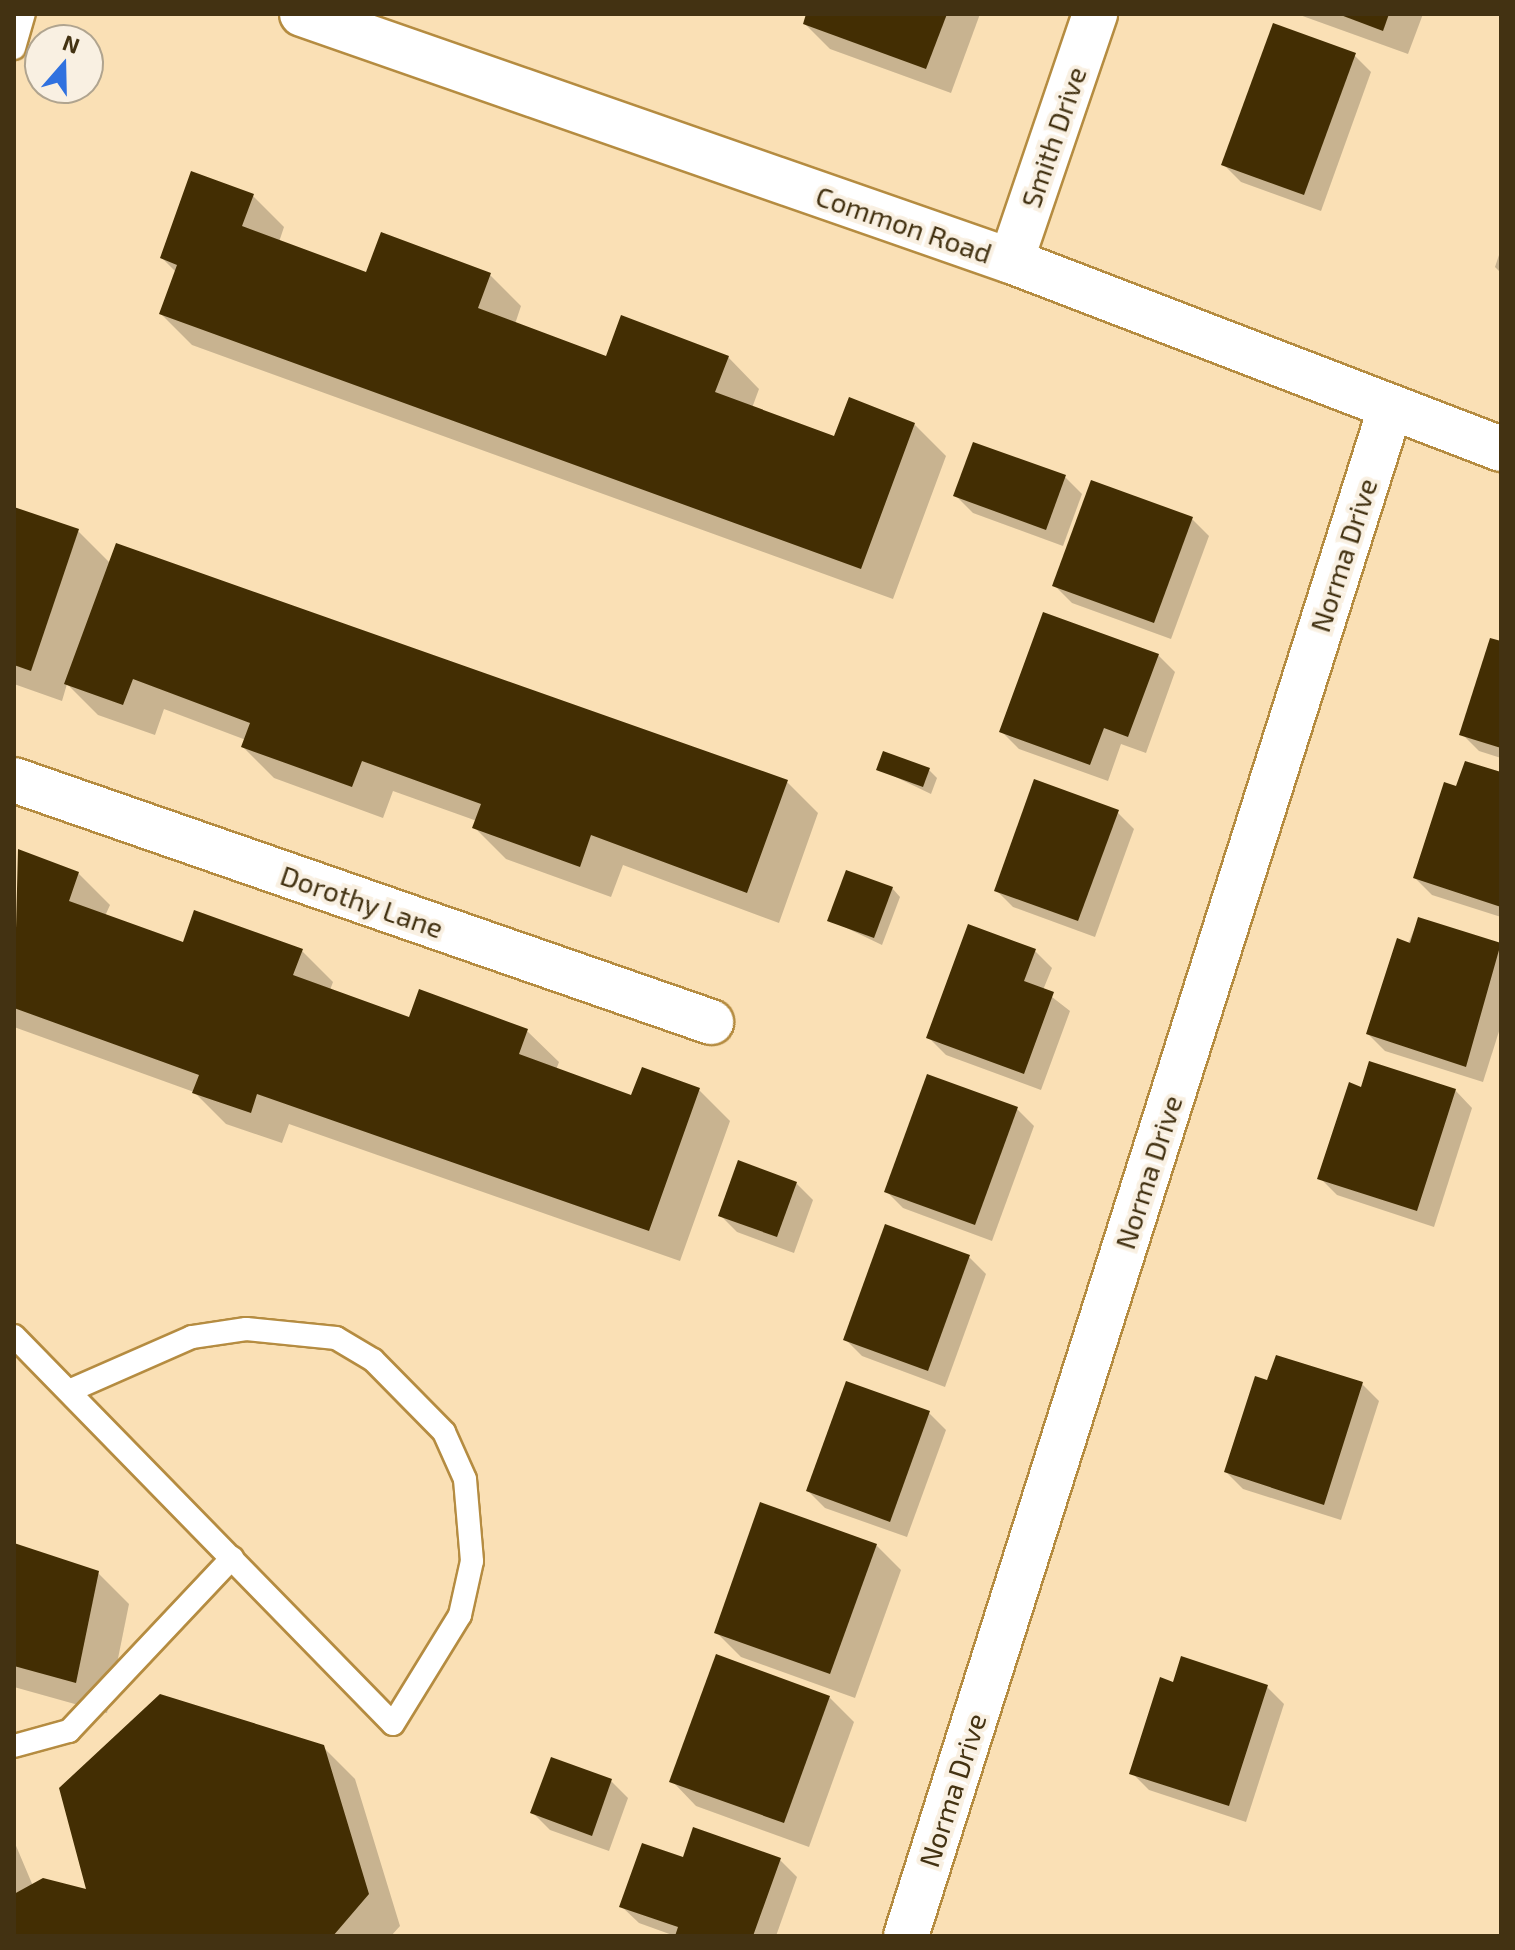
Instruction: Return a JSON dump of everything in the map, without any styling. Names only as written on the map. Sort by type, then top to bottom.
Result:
[{"type":"street","name":"Common Road","points":[[305,14],[1011,261],[1390,409],[1501,449]]},
{"type":"street","name":"Smith Drive","points":[[1011,261],[1095,14]]},
{"type":"street","name":"Norma Drive","points":[[906,1936],[1390,409]]},
{"type":"street","name":"Dorothy Lane","points":[[14,780],[711,1022]]},
{"type":"lane","points":[[14,48],[24,14]]},
{"type":"lane","points":[[14,1336],[393,1724],[460,1615],[472,1561],[465,1479],[444,1432],[373,1360],[336,1338],[246,1329],[192,1337],[69,1391]]},
{"type":"lane","points":[[14,1746],[69,1731],[232,1558]]},
{"type":"building","points":[[806,14],[947,14],[926,69],[803,24]]},
{"type":"building","points":[[1338,14],[1389,14],[1383,31]]},
{"type":"building","points":[[1273,23],[1356,53],[1304,195],[1221,165]]},
{"type":"building","points":[[191,171],[254,194],[242,226],[366,272],[381,232],[491,273],[478,308],[606,356],[621,315],[729,356],[715,392],[834,436],[849,397],[915,423],[861,569],[159,314],[177,265],[160,258]]},
{"type":"building","points":[[973,442],[1066,475],[1046,530],[953,496]]},
{"type":"building","points":[[1091,480],[1193,517],[1154,623],[1052,586]]},
{"type":"building","points":[[14,507],[79,529],[31,671],[14,665]]},
{"type":"building","points":[[116,543],[788,780],[747,893],[591,835],[580,867],[472,828],[481,804],[362,761],[352,787],[241,747],[250,723],[133,679],[123,705],[64,684]]},
{"type":"building","points":[[1043,612],[1159,654],[1128,737],[1104,728],[1090,765],[999,732]]},
{"type":"building","points":[[1490,638],[1501,641],[1501,748],[1459,735]]},
{"type":"building","points":[[883,751],[930,768],[923,787],[876,770]]},
{"type":"building","points":[[1465,761],[1501,772],[1501,907],[1413,878],[1444,782],[1456,786]]},
{"type":"building","points":[[1034,779],[1119,810],[1078,921],[994,891]]},
{"type":"building","points":[[18,849],[79,872],[69,901],[183,942],[194,910],[303,949],[293,975],[409,1017],[419,989],[528,1029],[519,1054],[631,1095],[642,1067],[700,1088],[649,1231],[257,1094],[251,1113],[192,1093],[199,1075],[14,1008]]},
{"type":"building","points":[[846,870],[893,887],[874,938],[827,921]]},
{"type":"building","points":[[1418,917],[1501,943],[1466,1067],[1366,1034],[1397,938],[1410,943]]},
{"type":"building","points":[[968,924],[1036,949],[1024,981],[1054,992],[1024,1074],[926,1038]]},
{"type":"building","points":[[1369,1061],[1456,1089],[1417,1211],[1317,1179],[1349,1082],[1361,1087]]},
{"type":"building","points":[[927,1074],[1018,1107],[975,1225],[884,1192]]},
{"type":"building","points":[[738,1160],[797,1182],[777,1237],[718,1216]]},
{"type":"building","points":[[885,1224],[970,1255],[928,1371],[843,1340]]},
{"type":"building","points":[[1276,1355],[1363,1382],[1324,1505],[1224,1472],[1255,1376],[1267,1380]]},
{"type":"building","points":[[846,1381],[930,1411],[890,1522],[806,1491]]},
{"type":"building","points":[[760,1502],[877,1544],[830,1674],[714,1633]]},
{"type":"building","points":[[14,1543],[99,1571],[76,1683],[14,1666]]},
{"type":"building","points":[[716,1654],[830,1696],[784,1823],[669,1782]]},
{"type":"building","points":[[1181,1656],[1268,1685],[1229,1806],[1129,1774],[1160,1677],[1173,1682]]},
{"type":"building","points":[[160,1694],[324,1745],[369,1894],[333,1936],[14,1936],[14,1894],[43,1878],[86,1889],[59,1788]]},
{"type":"building","points":[[551,1757],[612,1779],[592,1836],[530,1813]]},
{"type":"building","points":[[693,1827],[781,1858],[753,1936],[675,1936],[678,1927],[619,1907],[642,1843],[683,1857]]}]
